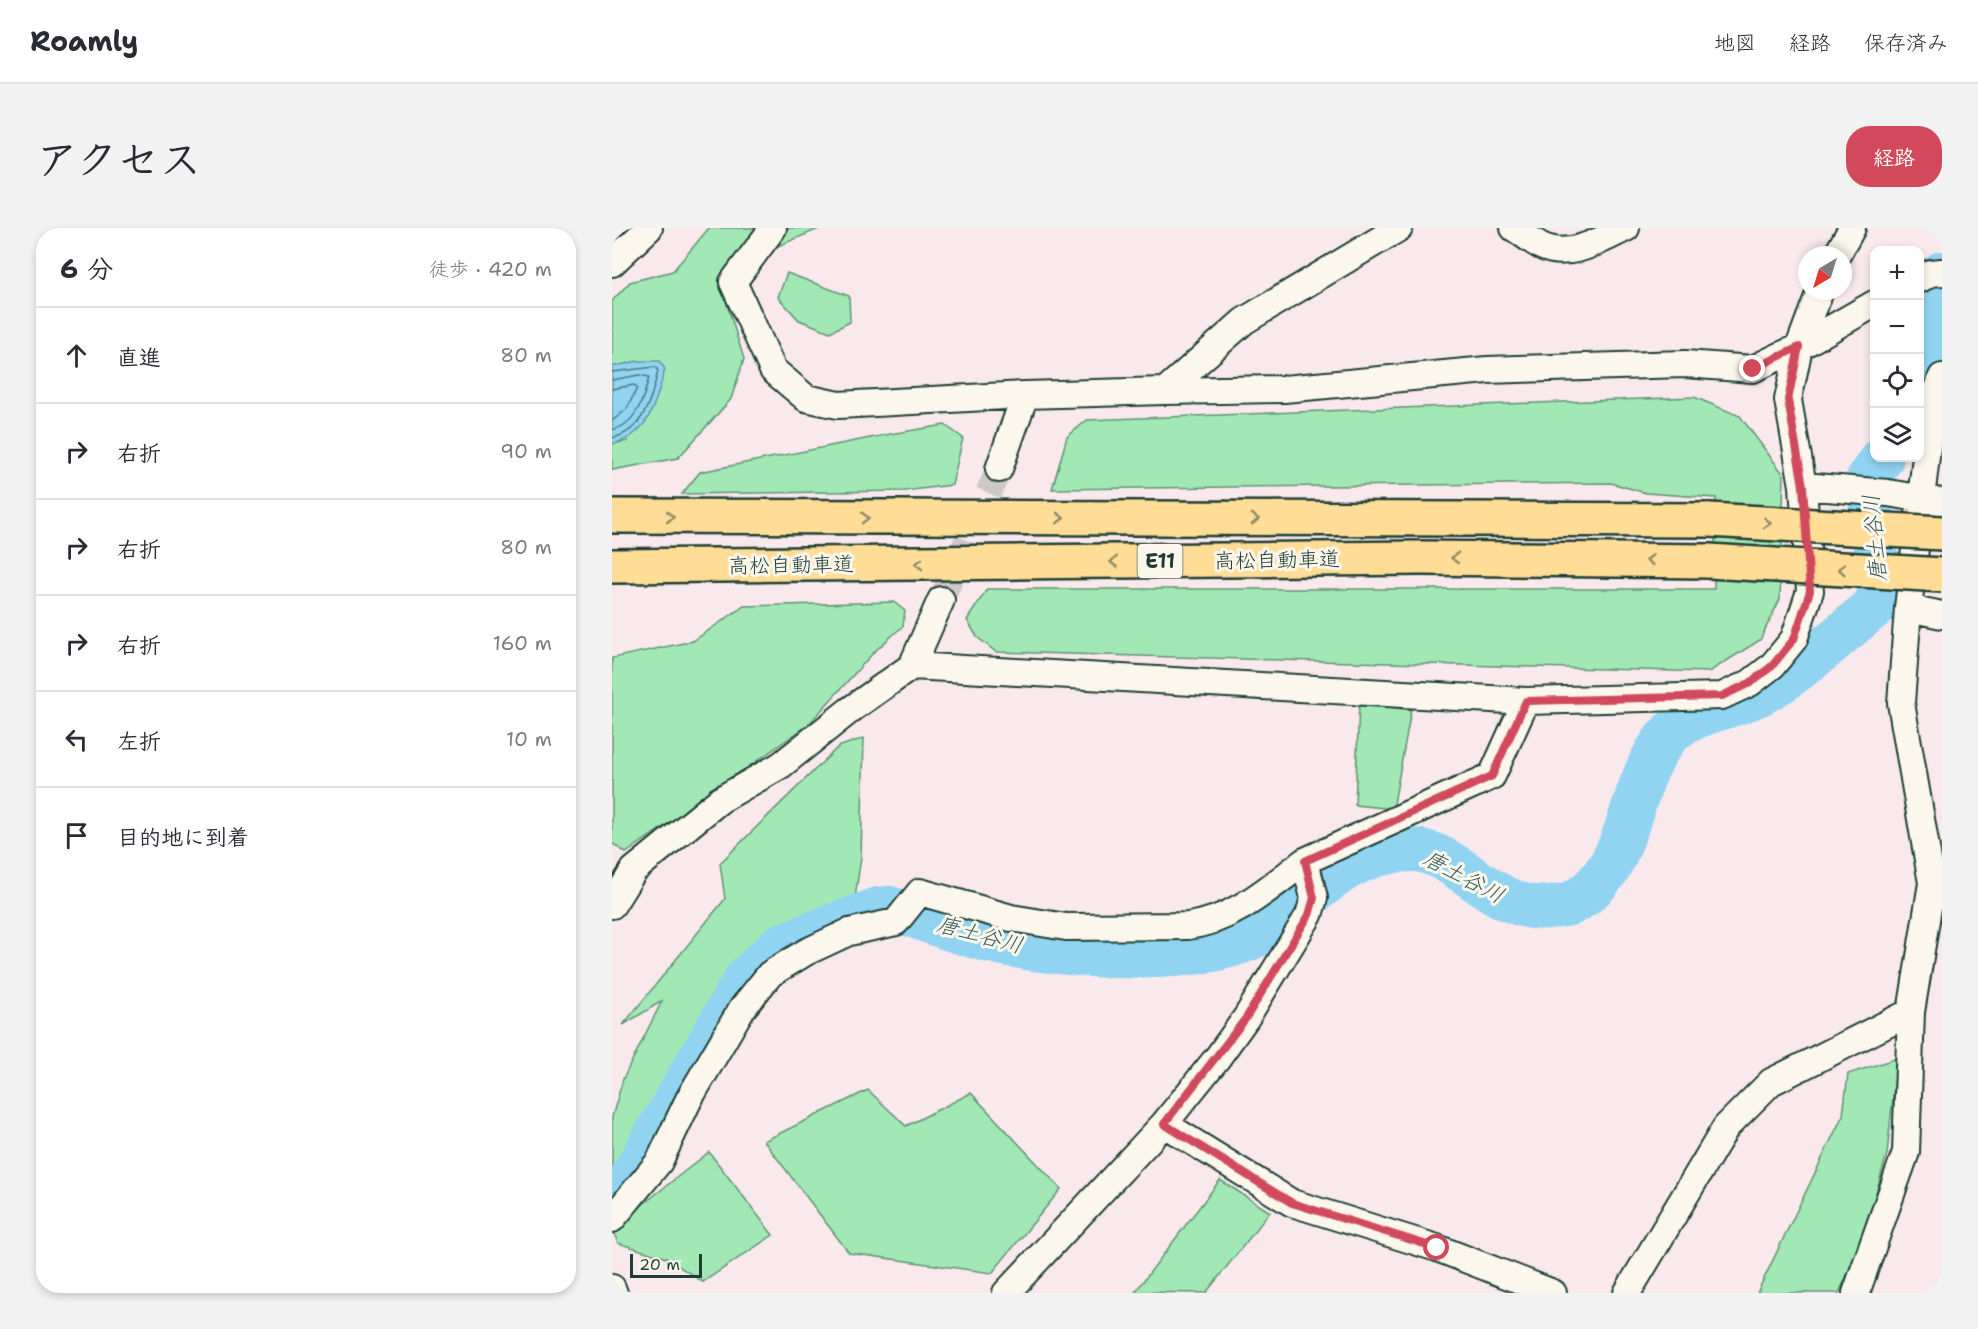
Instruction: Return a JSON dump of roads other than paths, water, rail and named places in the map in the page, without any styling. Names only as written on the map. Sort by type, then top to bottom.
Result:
[{"type":"highway","name":"高松自動車道","points":[[612,516],[1709,520],[1942,533]]},
{"type":"highway","name":"高松自動車道","points":[[612,566],[1422,558],[1709,561],[1942,575]]},
{"type":"street","points":[[612,263],[649,228]]},
{"type":"street","points":[[773,228],[733,282],[773,370],[806,398],[838,405],[1025,395],[1284,389],[1487,370],[1685,364],[1753,369],[1799,347],[1870,307]]},
{"type":"street","points":[[1165,391],[1244,321],[1399,228]]},
{"type":"street","points":[[1514,228],[1543,247],[1566,251],[1591,245],[1626,228]]},
{"type":"street","points":[[1842,246],[1852,228]]},
{"type":"street","points":[[912,666],[1526,701],[1696,699],[1722,696],[1750,683],[1772,666],[1794,639],[1810,591],[1803,486],[1788,400],[1799,347],[1817,300]]},
{"type":"street","points":[[1856,1293],[1906,1152],[1911,1012],[1932,883],[1902,703],[1908,608],[1932,500],[1932,406],[1942,377]]},
{"type":"street","points":[[999,469],[1025,395]]},
{"type":"street","points":[[1803,486],[1888,493],[1932,500]]},
{"type":"street","points":[[612,905],[634,870],[720,800],[781,765],[850,710],[912,666],[941,600]]},
{"type":"street","points":[[1908,608],[1942,615]]},
{"type":"street","points":[[612,1219],[659,1162],[689,1099],[741,1011],[770,974],[806,952],[849,932],[896,922],[921,892],[1011,918],[1066,927],[1208,924],[1224,917],[1306,867],[1492,776],[1526,701]]},
{"type":"street","points":[[1006,1293],[1164,1124],[1246,1018],[1309,915],[1314,898],[1306,867]]},
{"type":"street","points":[[1628,1293],[1726,1127],[1764,1089],[1772,1082],[1911,1012]]},
{"type":"street","points":[[1164,1124],[1292,1203],[1437,1248],[1553,1293]]},
{"type":"street","points":[[612,1288],[614,1293]]},
{"type":"water","points":[[638,361],[659,361],[665,369],[658,394],[649,416],[635,434],[612,444],[612,367]]},
{"type":"waterway","name":"唐土谷川","points":[[1924,389],[1927,319],[1942,273]]},
{"type":"waterway","name":"唐土谷川","points":[[612,1199],[627,1185],[746,978],[781,945],[878,909],[890,908],[966,934],[1019,947],[1091,955],[1170,955],[1206,951],[1238,943],[1264,931],[1347,868],[1386,853],[1410,850],[1427,852],[1444,859],[1494,892],[1529,907],[1549,907],[1572,903],[1592,888],[1607,870],[1618,849],[1653,758],[1674,730],[1692,719],[1760,694],[1782,681],[1874,607],[1880,591],[1868,479],[1879,462]]},
{"type":"tunnel","points":[[941,600],[999,469]]}]
